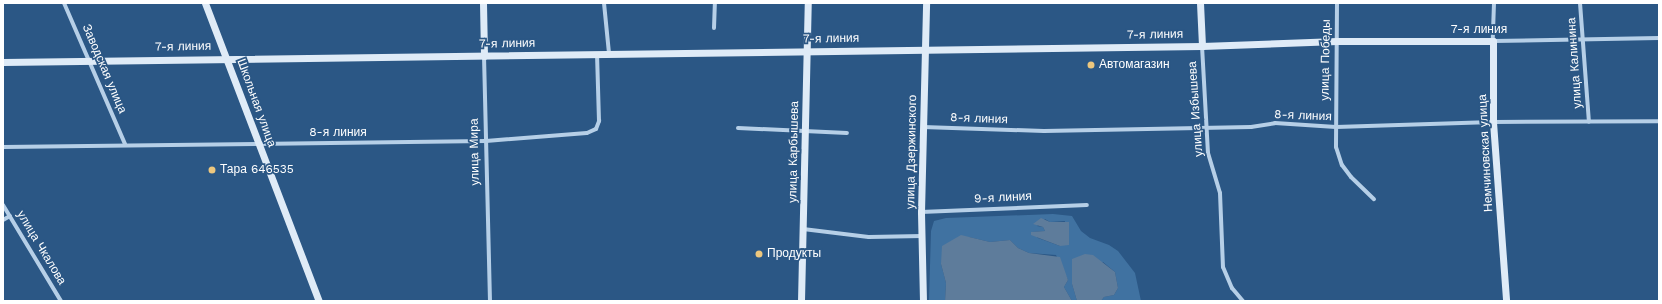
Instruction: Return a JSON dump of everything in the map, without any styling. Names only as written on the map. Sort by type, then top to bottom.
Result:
[{"type":"main road","name":"Школьная улица","points":[[205,3],[319,301]]},
{"type":"main road","name":"улица Мира","points":[[483,3],[484,56]]},
{"type":"main road","name":"улица Карбышева","points":[[801,301],[808,3]]},
{"type":"main road","name":"улица Дзержинского","points":[[923,301],[923,236],[921,212],[926,3]]},
{"type":"main road","name":"улица Избышева","points":[[1200,3],[1202,46]]},
{"type":"main road","name":"7-я линия","points":[[3,62],[806,50],[1202,46],[1337,41],[1494,41]]},
{"type":"main road","name":"Немчиновская улица","points":[[1494,41],[1493,122],[1506,301]]},
{"type":"street","name":"Заводская улица","points":[[64,3],[125,144]]},
{"type":"street","points":[[604,3],[609,53]]},
{"type":"street","points":[[714,28],[715,3]]},
{"type":"street","name":"улица Победы","points":[[1337,3],[1336,147],[1342,165],[1350,177],[1374,199]]},
{"type":"street","name":"Немчиновская улица","points":[[1494,3],[1494,41]]},
{"type":"street","name":"улица Калинина","points":[[1580,3],[1584,39],[1589,122]]},
{"type":"street","name":"7-я линия","points":[[1494,41],[1659,38]]},
{"type":"street","name":"улица Избышева","points":[[1202,46],[1208,153],[1220,193],[1223,267],[1232,288],[1243,301]]},
{"type":"street","name":"8-я линия","points":[[3,147],[125,144],[486,141],[587,133],[596,129],[599,121],[596,53]]},
{"type":"street","name":"улица Мира","points":[[484,56],[490,301]]},
{"type":"street","name":"8-я линия","points":[[922,127],[1044,131],[1252,127],[1275,123],[1336,127],[1493,122],[1659,121]]},
{"type":"street","points":[[738,128],[847,132]]},
{"type":"street","name":"улица Чкалова","points":[[3,205],[61,301]]},
{"type":"street","name":"9-я линия","points":[[921,212],[1087,205]]},
{"type":"street","points":[[3,220],[10,216]]},
{"type":"street","points":[[803,229],[869,237],[923,236]]},
{"type":"shaded area","points":[[1053,214],[1072,216],[1081,231],[1090,238],[1109,245],[1118,251],[1135,273],[1141,301],[1101,301],[1104,297],[1114,295],[1118,288],[1115,272],[1103,262],[1072,284],[1077,301],[1072,301],[1064,287],[1068,280],[1056,255],[1029,253],[1018,248],[1010,240],[990,242],[969,237],[941,264],[946,283],[945,301],[929,301],[931,231],[934,221],[946,218]],"holes":[[[1045,219],[1050,222],[1065,221],[1060,246],[1038,238],[1032,232],[1045,231],[1043,227],[1037,226]]]},
{"type":"shaded area","points":[[1041,218],[1050,222],[1069,222],[1069,245],[1060,246],[1031,235],[1031,232],[1045,231],[1043,227],[1033,224]]},
{"type":"shaded area","points":[[961,235],[990,242],[1010,240],[1018,248],[1029,253],[1060,257],[1068,280],[1064,287],[1072,301],[945,301],[946,283],[941,264],[942,246]]},
{"type":"shaded area","points":[[1085,254],[1093,255],[1115,272],[1118,288],[1114,295],[1104,297],[1101,301],[1077,301],[1072,284],[1072,259]]},
{"type":"place","name":"Автомагазин","points":[[1091,65]]},
{"type":"place","name":"Тара 646535","points":[[212,170]]},
{"type":"place","name":"Продукты","points":[[759,254]]}]
